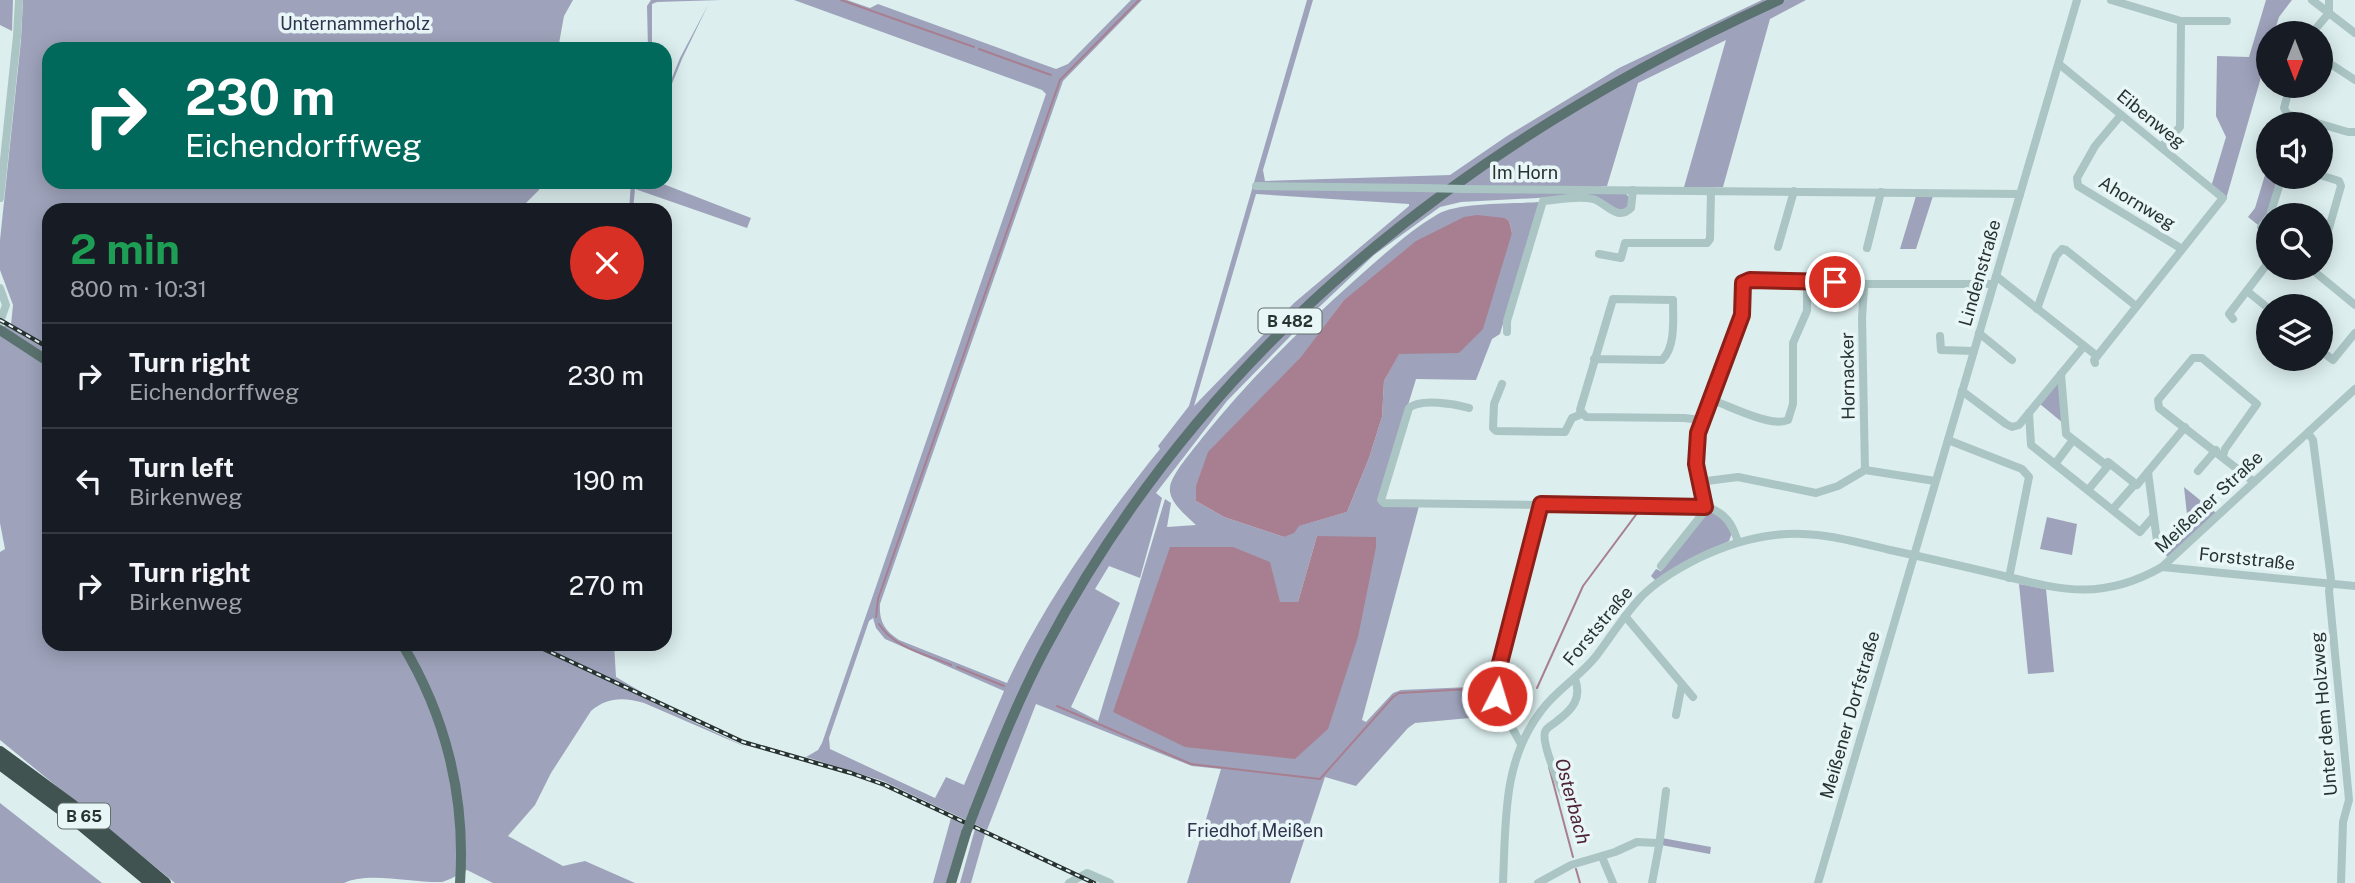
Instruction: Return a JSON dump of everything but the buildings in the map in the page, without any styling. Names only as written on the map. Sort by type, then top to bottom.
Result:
[{"type":"highway","name":"B 65","points":[[0,752],[72,806],[165,883]]},
{"type":"highway","name":"B 65","points":[[0,764],[74,819],[151,883]]},
{"type":"main road","name":"B 482","points":[[951,883],[974,812],[1021,696],[1045,648],[1093,565],[1156,472],[1205,411],[1256,355],[1354,262],[1406,220],[1500,153],[1623,78],[1779,0]]},
{"type":"main road","points":[[0,330],[42,357]]},
{"type":"main road","points":[[406,651],[433,704],[451,760],[460,810],[460,883]]},
{"type":"street","points":[[0,198],[19,0]]},
{"type":"street","name":"Lindenstraße","points":[[1913,555],[2077,0]]},
{"type":"street","points":[[2111,0],[2181,21],[2227,21]]},
{"type":"street","points":[[2312,0],[2355,33]]},
{"type":"street","points":[[2322,21],[2329,13],[2329,0]]},
{"type":"street","points":[[2161,147],[2180,127],[2181,21]]},
{"type":"street","name":"Eibenweg","points":[[2059,64],[2223,198],[2182,248]]},
{"type":"street","points":[[2333,66],[2355,80]]},
{"type":"street","name":"Ahornweg","points":[[2121,115],[2095,146],[2076,183],[2182,248]]},
{"type":"street","points":[[2333,128],[2355,132]]},
{"type":"street","points":[[2333,179],[2339,181],[2341,186],[2333,214]]},
{"type":"street","name":"Im Horn","points":[[1256,186],[2020,194]]},
{"type":"street","points":[[1507,332],[1507,321],[1543,201],[1591,199],[1617,214],[1623,214],[1631,208],[1633,190]]},
{"type":"street","points":[[1599,254],[1621,258],[1625,243],[1707,243],[1710,239],[1711,191]]},
{"type":"street","points":[[1779,247],[1794,191]]},
{"type":"street","points":[[1867,248],[1881,192]]},
{"type":"street","points":[[1706,507],[1699,482],[1696,447],[1702,421],[1742,315],[1743,283],[1750,280],[1866,284],[1995,280],[2084,346],[2096,360],[2182,248]]},
{"type":"street","points":[[2037,309],[2056,256],[2062,249],[2136,306]]},
{"type":"street","points":[[2233,319],[2229,314],[2256,279]]},
{"type":"street","points":[[2325,280],[2355,305]]},
{"type":"street","points":[[1712,400],[1770,422],[1781,424],[1788,420],[1793,404],[1793,342],[1807,311],[1807,281]]},
{"type":"street","name":"Hornacker","points":[[1865,470],[1862,318],[1866,284]]},
{"type":"street","points":[[0,288],[6,305],[0,322]]},
{"type":"street","points":[[2247,291],[2256,298]]},
{"type":"street","points":[[1594,359],[1662,360],[1673,331],[1673,300],[1613,299],[1594,359],[1580,410],[1586,417],[1684,418],[1702,421]]},
{"type":"street","points":[[2333,360],[2355,332]]},
{"type":"street","points":[[1979,333],[2012,360]]},
{"type":"street","points":[[1940,337],[1941,350],[1974,351]]},
{"type":"street","points":[[1962,391],[2006,424],[2012,427],[2019,425],[2084,346]]},
{"type":"street","points":[[2223,456],[2225,449],[2257,404],[2202,358],[2191,360],[2158,400],[2159,408],[2216,450],[2253,482]]},
{"type":"street","points":[[2061,374],[2066,434],[2135,484]]},
{"type":"street","points":[[1502,384],[1494,404],[1493,428],[1496,431],[1565,432],[1573,418],[1582,414]]},
{"type":"street","name":"Meißener Straße","points":[[2020,580],[2054,588],[2093,591],[2125,583],[2162,567],[2355,390]]},
{"type":"street","points":[[1469,408],[1455,404],[1415,403],[1409,408],[1381,500],[1384,503],[1706,507],[1718,511],[1729,520],[1738,542]]},
{"type":"street","points":[[2029,413],[2031,445],[2140,532],[2153,517]]},
{"type":"street","points":[[2113,509],[2135,484],[2137,485],[2185,427]]},
{"type":"street","name":"Unter dem Holzweg","points":[[2308,433],[2313,440],[2331,579],[2329,583],[2352,801],[2343,822],[2340,883]]},
{"type":"street","points":[[1948,440],[2022,469],[2029,477],[2009,578]]},
{"type":"street","points":[[2055,464],[2073,440]]},
{"type":"street","points":[[2199,471],[2216,450]]},
{"type":"street","points":[[2088,490],[2108,464]]},
{"type":"street","points":[[1699,482],[1738,477],[1816,493],[1838,486],[1865,470],[1935,481]]},
{"type":"street","points":[[2148,472],[2157,541]]},
{"type":"street","points":[[1521,744],[1503,711],[1495,686],[1541,504]]},
{"type":"street","points":[[1661,566],[1706,507]]},
{"type":"street","name":"Forststraße","points":[[1503,883],[1508,782],[1521,744],[1541,710],[1590,664],[1625,616],[1647,592],[1683,566],[1738,542],[1775,535],[1807,534],[1847,540],[2020,580]]},
{"type":"street","name":"Meißener Dorfstraße","points":[[1818,883],[1913,555]]},
{"type":"street","name":"Forststraße","points":[[2162,567],[2355,586]]},
{"type":"street","points":[[1625,616],[1693,697]]},
{"type":"street","points":[[1569,806],[1554,775],[1544,735],[1547,728],[1556,723],[1578,698],[1575,679]]},
{"type":"street","points":[[1676,715],[1682,684]]},
{"type":"street","points":[[1651,883],[1666,791]]},
{"type":"street","points":[[1538,883],[1571,865],[1602,857],[1642,841],[1657,843],[1659,846]]},
{"type":"street","points":[[1602,857],[1613,883]]},
{"type":"street","points":[[1069,883],[1087,873],[1110,883]]},
{"type":"green space","points":[[0,0],[13,0],[12,31],[0,25]]},
{"type":"green space","name":"Unternammerholz","points":[[23,0],[573,0],[564,16],[559,42],[42,42],[42,189],[539,189],[526,203],[42,203],[42,342],[11,325],[13,305],[0,270],[0,240]]},
{"type":"green space","points":[[651,0],[721,0],[652,4],[652,42],[648,42],[647,6]]},
{"type":"green space","name":"Friedhof Meißen","points":[[794,0],[847,0],[870,8],[878,4],[1056,69],[1068,64],[1131,0],[1142,0],[1063,81],[880,604],[884,625],[899,640],[1007,683],[1057,592],[1118,503],[1160,449],[1158,446],[1189,406],[1307,0],[1313,0],[1263,170],[1265,181],[1450,175],[1507,136],[1619,68],[1762,0],[1806,0],[1770,19],[1723,187],[1684,187],[1726,40],[1638,83],[1607,186],[1602,186],[1600,191],[1625,193],[1631,199],[1629,208],[1620,211],[1573,196],[1461,202],[1440,207],[1374,255],[1227,401],[1156,493],[1162,498],[1140,578],[1109,566],[1095,589],[1120,603],[1071,707],[1098,721],[1165,499],[1171,503],[1167,527],[1196,525],[1178,508],[1172,498],[1172,481],[1184,461],[1220,417],[1314,317],[1385,253],[1427,221],[1459,207],[1539,202],[1500,334],[1492,339],[1476,380],[1416,379],[1379,500],[1419,506],[1362,720],[1366,722],[1393,693],[1401,690],[1493,686],[1503,715],[1415,723],[1356,786],[1325,777],[1290,883],[1187,883],[1221,769],[1192,766],[1036,704],[987,830],[883,781],[806,757],[818,750],[822,743],[1046,94],[1042,90]],"holes":[[[1256,194],[1409,204],[1294,303],[1194,406]],[[1505,218],[1509,221],[1512,233],[1459,353],[1399,353],[1384,381],[1382,417],[1347,512],[1298,526],[1284,537],[1224,517],[1196,501],[1343,301]],[[1317,536],[1296,759],[1280,602],[1298,602]],[[873,618],[876,628],[885,639],[1004,691],[964,785],[946,777],[935,798],[830,749],[829,738],[869,621]]]},
{"type":"green space","points":[[2266,0],[2292,0],[2278,21],[2260,21]]},
{"type":"green space","points":[[708,5],[672,84],[680,58]]},
{"type":"green space","points":[[2256,34],[2256,95],[2226,199],[2211,187],[2226,137],[2216,116],[2217,56],[2249,57]]},
{"type":"green space","points":[[672,187],[751,218],[747,228],[635,189]]},
{"type":"green space","points":[[630,189],[635,189],[634,203],[630,203]]},
{"type":"green space","points":[[2261,189],[2276,189],[2272,203],[2257,203]]},
{"type":"green space","points":[[1916,196],[1933,196],[1916,249],[1900,249]]},
{"type":"green space","points":[[2256,205],[2256,223],[2248,217]]},
{"type":"green space","points":[[5,325],[42,347],[42,651],[614,651],[616,677],[655,700],[607,677],[606,680],[748,748],[637,701],[610,701],[591,711],[551,773],[535,805],[508,836],[563,866],[585,861],[635,883],[493,883],[467,870],[442,882],[365,878],[344,883],[175,883],[0,740],[0,552],[5,549],[0,523],[0,334]]},
{"type":"green space","points":[[2059,380],[2063,423],[2040,404]]},
{"type":"green space","points":[[2184,487],[2216,513],[2168,557],[2153,546],[2157,540],[2168,549],[2188,524]]},
{"type":"green space","points":[[1711,512],[1721,517],[1732,533],[1729,541],[1684,562],[1656,581],[1651,576],[1656,569],[1661,571],[1701,518]]},
{"type":"green space","points":[[2047,517],[2077,524],[2072,555],[2040,549]]},
{"type":"green space","points":[[2019,584],[2046,589],[2054,672],[2028,674]]},
{"type":"green space","points":[[0,803],[102,883],[0,883]]},
{"type":"green space","points":[[951,818],[964,824],[946,883],[933,883]]},
{"type":"green space","points":[[975,829],[985,834],[971,883],[960,883]]},
{"type":"green space","points":[[1662,838],[1711,847],[1710,854],[1661,845]]},
{"type":"shaded area","points":[[1477,215],[1505,218],[1509,221],[1512,233],[1483,329],[1459,353],[1399,354],[1384,381],[1382,417],[1347,512],[1299,526],[1294,533],[1284,537],[1224,517],[1196,501],[1196,486],[1208,452],[1301,357],[1343,301],[1416,241],[1464,217]]},
{"type":"shaded area","points":[[1317,536],[1376,537],[1376,547],[1358,637],[1328,729],[1295,759],[1185,747],[1113,712],[1170,547],[1233,547],[1270,562],[1280,602],[1298,602]]},
{"type":"waterway","points":[[841,0],[974,47]]},
{"type":"waterway","points":[[876,617],[878,599],[1060,80],[1139,0]]},
{"type":"waterway","points":[[979,49],[1051,75]]},
{"type":"waterway","name":"Osterbach","points":[[1537,688],[1583,586],[1641,508]]},
{"type":"waterway","points":[[879,624],[902,645],[951,665]]},
{"type":"waterway","points":[[957,667],[1004,686]]},
{"type":"waterway","points":[[1057,706],[1191,764],[1320,779],[1399,693],[1488,688]]},
{"type":"waterway","name":"Osterbach","points":[[1549,767],[1573,857]]},
{"type":"waterway","name":"Osterbach","points":[[1576,869],[1580,883]]},
{"type":"railway","points":[[0,320],[42,344]]},
{"type":"railway","points":[[548,651],[743,742],[885,785],[1094,883]]},
{"type":"route","points":[[1497,696],[1495,686],[1499,667],[1541,504],[1705,507],[1696,464],[1698,433],[1742,315],[1743,283],[1750,280],[1835,282]]}]
